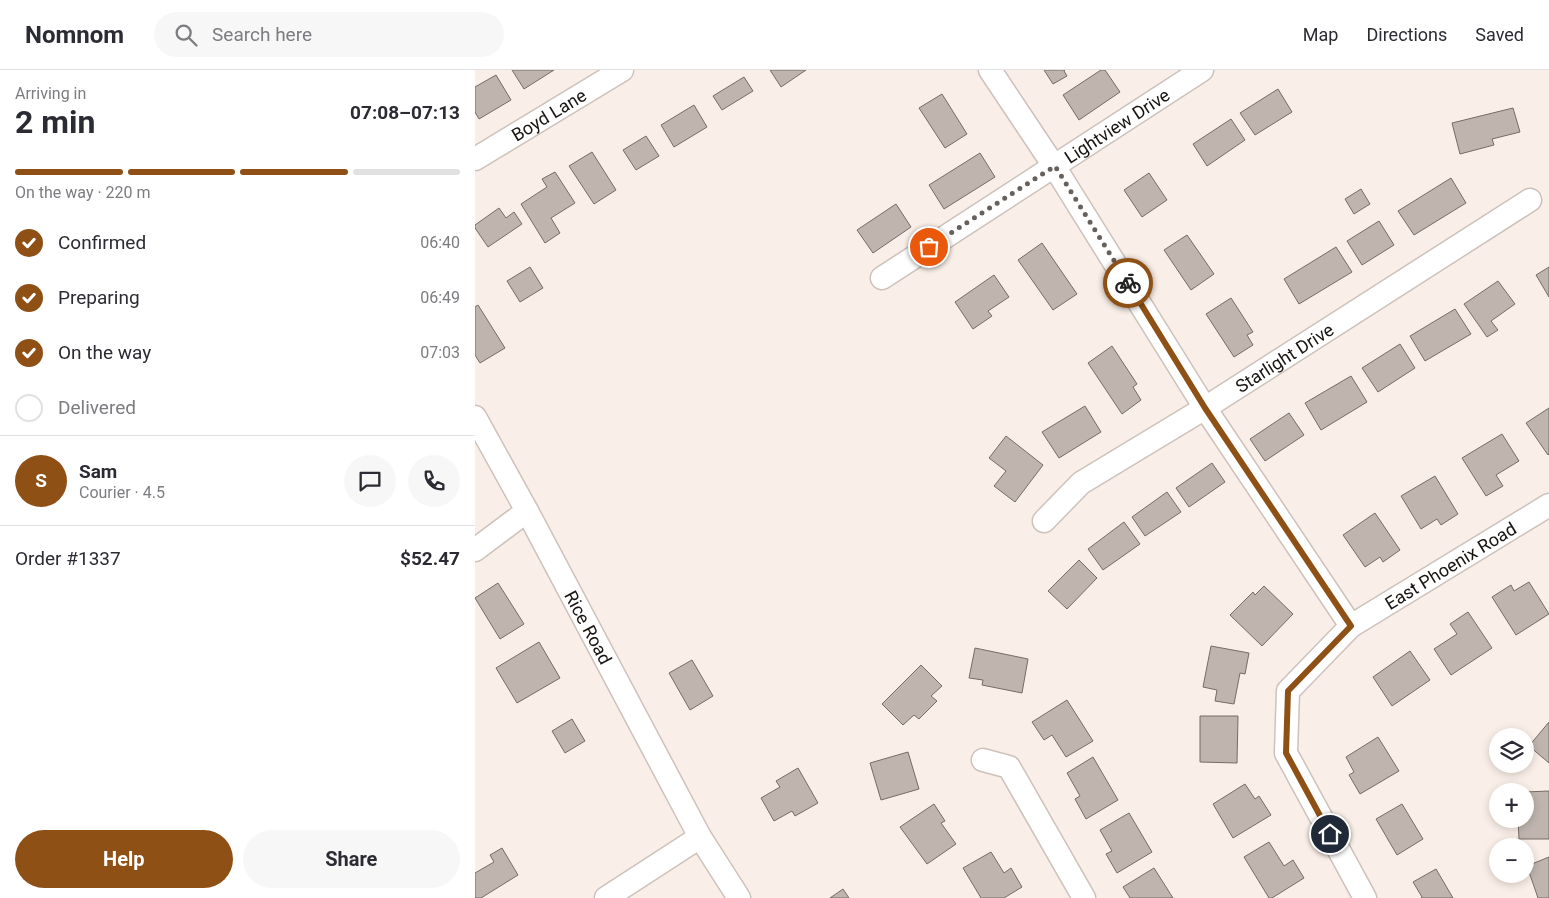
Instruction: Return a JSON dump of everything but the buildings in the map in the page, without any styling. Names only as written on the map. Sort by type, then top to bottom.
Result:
[{"type":"street","name":"Boyd Lane","points":[[475,160],[622,70]]},
{"type":"street","points":[[990,70],[1055,166],[1205,408],[1351,626]]},
{"type":"street","name":"Lightview Drive","points":[[882,278],[1202,70]]},
{"type":"street","name":"Starlight Drive","points":[[1044,521],[1081,483],[1205,408],[1530,200]]},
{"type":"street","name":"Rice Road","points":[[475,417],[700,837],[739,898]]},
{"type":"street","name":"East Phoenix Road","points":[[1365,898],[1286,753],[1288,691],[1351,626],[1549,505]]},
{"type":"street","points":[[475,550],[527,511]]},
{"type":"street","points":[[983,760],[1009,767],[1084,898]]},
{"type":"street","points":[[606,898],[700,837]]},
{"type":"way so far","points":[[929,247],[1055,166],[1128,283]]},
{"type":"route","points":[[1128,283],[1205,408],[1351,626],[1288,691],[1286,753],[1330,834]]}]
